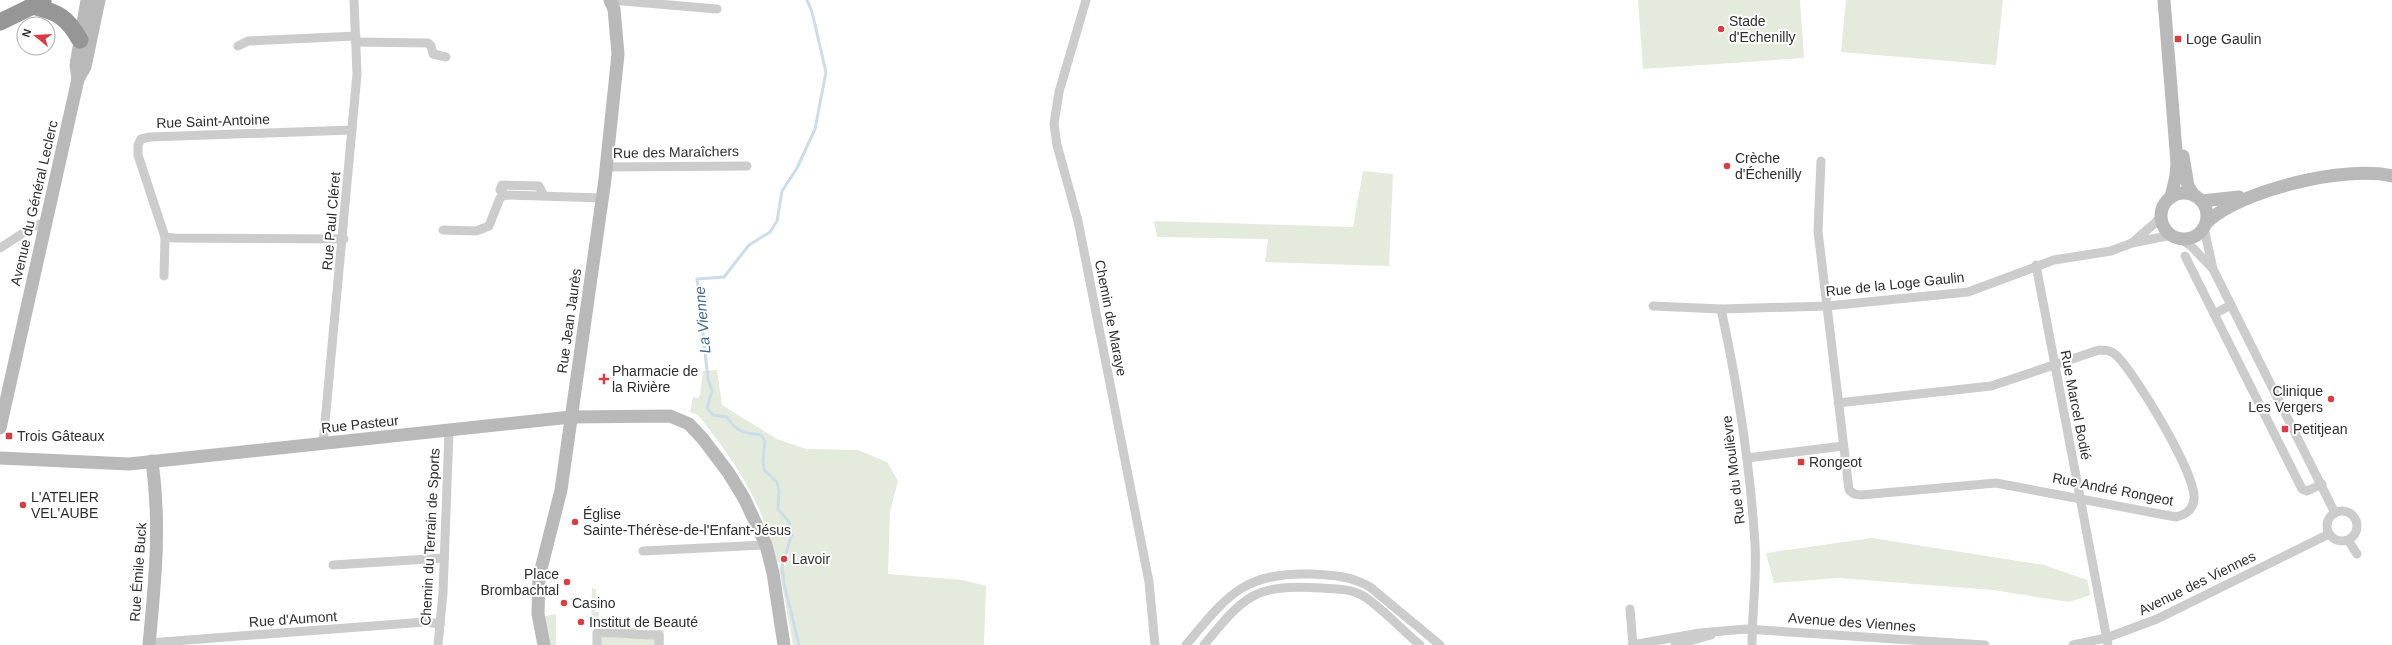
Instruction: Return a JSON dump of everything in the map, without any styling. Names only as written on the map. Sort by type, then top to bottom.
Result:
[{"type":"highway","points":[[0,22],[38,3],[64,18],[80,40]]},
{"type":"street","name":"Avenue du Général Leclerc","points":[[78,79],[76,66],[87,0]]},
{"type":"street","name":"Avenue du Général Leclerc","points":[[0,428],[4,386],[46,222],[78,79],[85,67],[99,0]]},
{"type":"street","name":"Rue Paul Cléret","points":[[324,444],[344,239],[357,74],[354,0]]},
{"type":"street","points":[[611,0],[717,10]]},
{"type":"street","name":"Rue Jean Jaurès","points":[[544,645],[538,614],[538,580],[561,490],[606,167],[618,54],[614,9],[611,0]]},
{"type":"street","name":"Chemin de Maraye","points":[[1086,0],[1059,92],[1054,124],[1057,145],[1078,221],[1149,582],[1155,645]]},
{"type":"street","points":[[2164,0],[2176,156],[2176,176],[2171,197],[2164,206],[2162,215],[2165,228],[2191,246],[2213,269],[2322,484],[2335,513]]},
{"type":"street","points":[[2172,0],[2181,143],[2188,186],[2207,211],[2206,225],[2213,269]]},
{"type":"street","points":[[238,46],[248,41],[356,39],[428,43],[431,46],[433,54],[446,57]]},
{"type":"street","name":"Rue Saint-Antoine","points":[[165,237],[138,155],[138,145],[141,139],[352,130]]},
{"type":"street","points":[[1821,162],[1818,231],[1838,402]]},
{"type":"street","name":"Rue des Maraîchers","points":[[606,167],[747,166]]},
{"type":"street","points":[[2176,237],[2196,236],[2219,212],[2263,193],[2327,175],[2356,173],[2392,176]]},
{"type":"street","points":[[2171,197],[2182,193],[2198,198],[2263,193]]},
{"type":"street","points":[[443,230],[476,231],[489,226],[500,198],[505,195],[602,198]]},
{"type":"street","name":"Rue de la Loge Gaulin","points":[[2132,243],[2156,223],[2162,215]]},
{"type":"street","points":[[0,248],[34,226],[46,222]]},
{"type":"street","points":[[164,276],[165,237],[344,239]]},
{"type":"street","name":"Rue de la Loge Gaulin","points":[[1653,306],[1721,309],[1827,306],[1968,292],[2036,265],[2054,260],[2111,251],[2132,243],[2176,237]]},
{"type":"street","points":[[2185,256],[2302,489],[2307,491],[2322,484]]},
{"type":"street","name":"Rue Marcel Bodié","points":[[2036,265],[2107,642]]},
{"type":"street","points":[[2214,314],[2231,305]]},
{"type":"street","name":"Rue du Moulièvre","points":[[1721,309],[1732,362],[1747,458],[1755,546],[1752,645]]},
{"type":"street","name":"Rue André Rongeot","points":[[2099,350],[2108,350],[2114,354],[2159,417],[2179,456],[2194,491],[2194,498],[2188,512],[2176,517],[2080,497],[1996,483],[1861,495],[1854,494],[1849,490],[1838,402],[1991,386],[2054,365],[2099,350]]},
{"type":"street","name":"Rue Pasteur","points":[[152,461],[571,417],[670,416],[689,424],[728,472],[744,498],[766,545],[773,573],[784,645]]},
{"type":"street","name":"Chemin du Terrain de Sports","points":[[438,645],[444,558],[449,431]]},
{"type":"street","points":[[1747,458],[1843,446]]},
{"type":"street","points":[[0,458],[129,464],[152,461]]},
{"type":"street","name":"Rue Émile Buck","points":[[149,644],[158,548],[158,515],[152,461]]},
{"type":"street","points":[[2343,511],[2350,514],[2355,520],[2357,527],[2354,534],[2348,540],[2341,541],[2334,539],[2329,534],[2327,526],[2329,518],[2335,513],[2343,511]]},
{"type":"street","name":"Avenue des Viennes","points":[[2073,645],[2107,642],[2329,534]]},
{"type":"street","points":[[2348,540],[2356,554]]},
{"type":"street","points":[[643,551],[766,545]]},
{"type":"street","points":[[333,565],[444,558]]},
{"type":"street","points":[[1186,645],[1230,595],[1259,578],[1289,573],[1330,575],[1358,580],[1370,587],[1440,645]]},
{"type":"street","points":[[1204,645],[1238,604],[1261,591],[1288,586],[1347,590],[1364,597],[1420,645]]},
{"type":"street","points":[[1630,609],[1632,645]]},
{"type":"street","name":"Rue d'Aumont","points":[[149,644],[425,622],[440,624]]},
{"type":"street","name":"Avenue des Viennes","points":[[1632,645],[1700,633],[1752,629],[1985,645]]},
{"type":"street","points":[[597,645],[597,633],[625,632],[630,635],[659,635],[659,645]]},
{"type":"street","name":"Avenue des Viennes","points":[[1676,645],[1718,632]]},
{"type":"street","points":[[630,635],[631,645]]},
{"type":"shaded area","name":"Stade d'Echenilly","points":[[1638,0],[1800,0],[1804,58],[1643,69]]},
{"type":"shaded area","points":[[1846,0],[2003,0],[1996,65],[1841,52]]},
{"type":"shaded area","points":[[1363,171],[1393,174],[1389,266],[1265,262],[1268,239],[1157,237],[1154,221],[1353,227]]},
{"type":"shaded area","points":[[717,370],[722,405],[777,439],[806,449],[858,450],[887,462],[898,481],[890,511],[888,574],[963,580],[986,586],[984,645],[793,645],[779,568],[786,565],[789,555],[783,553],[780,563],[775,562],[771,542],[764,522],[746,484],[711,431],[698,415],[690,412],[693,397],[698,398],[700,395],[703,371]]},
{"type":"shaded area","points":[[1872,538],[2044,565],[2087,580],[2091,595],[2069,602],[1993,590],[1838,578],[1774,583],[1766,553]]},
{"type":"shaded area","points":[[592,588],[596,589],[595,612],[599,612],[599,628],[637,627],[637,631],[664,630],[664,645],[594,645],[594,629],[591,626]]},
{"type":"shaded area","points":[[556,614],[556,645],[547,645],[541,617]]},
{"type":"waterway","name":"La Vienne","points":[[799,645],[784,584],[782,566],[792,534],[789,522],[778,509],[779,491],[777,482],[764,470],[763,461],[765,441],[761,435],[737,429],[727,417],[713,415],[707,408],[712,391],[708,379],[697,279],[724,277],[749,245],[770,232],[777,221],[782,191],[797,168],[815,129],[826,72],[812,12],[807,0]]},
{"type":"place","name":"Stade d'Echenilly","points":[[1721,29]]},
{"type":"place","name":"Loge Gaulin","points":[[2178,39]]},
{"type":"place","name":"Crèche d'Échenilly","points":[[1727,166]]},
{"type":"place","name":"Pharmacie de la Rivière","points":[[604,379]]},
{"type":"place","name":"Clinique Les Vergers","points":[[2331,399]]},
{"type":"place","name":"Petitjean","points":[[2285,429]]},
{"type":"place","name":"Trois Gâteaux","points":[[9,436]]},
{"type":"place","name":"Rongeot","points":[[1801,462]]},
{"type":"place","name":"L'ATELIER VEL'AUBE","points":[[23,505]]},
{"type":"place","name":"Église Sainte-Thérèse-de-l'Enfant-Jésus","points":[[575,522]]},
{"type":"place","name":"Lavoir","points":[[784,559]]},
{"type":"place","name":"Place Brombachtal","points":[[567,582]]},
{"type":"place","name":"Casino","points":[[564,603]]},
{"type":"place","name":"Institut de Beauté","points":[[581,622]]}]
